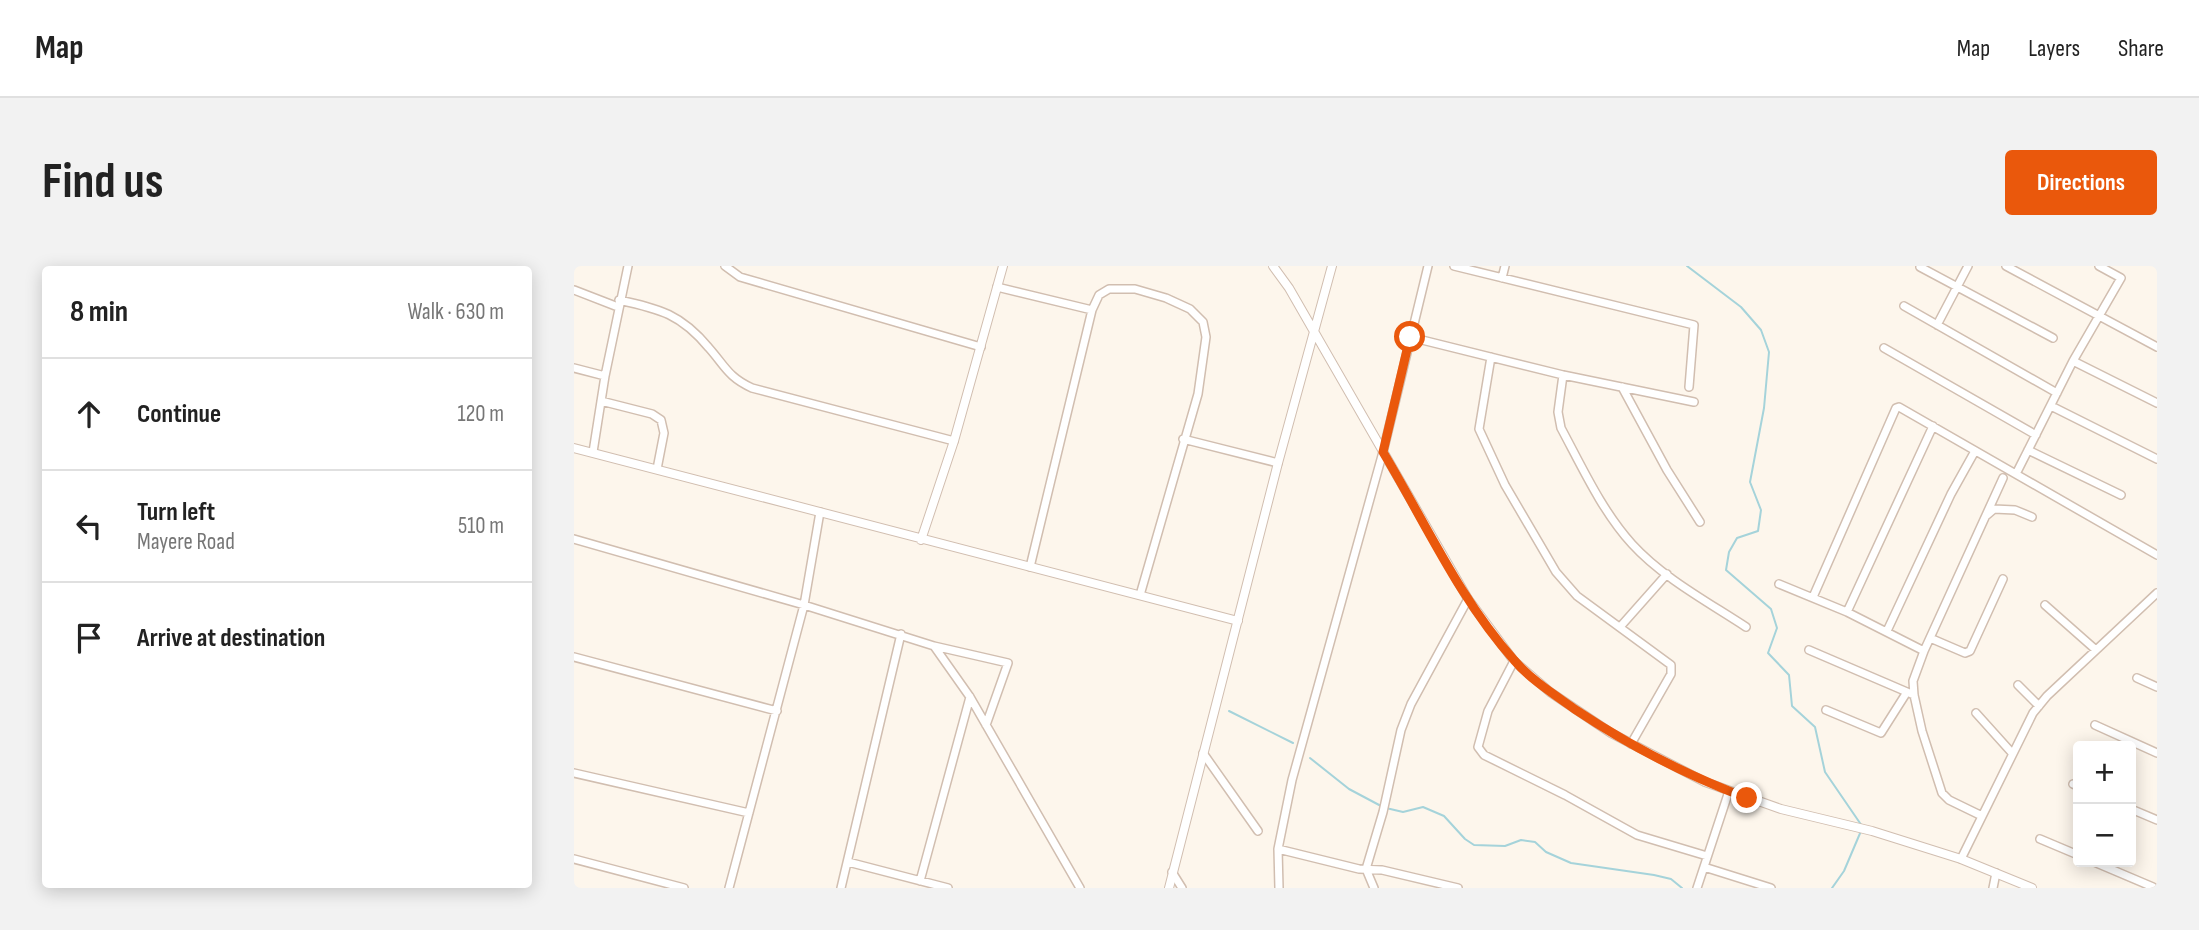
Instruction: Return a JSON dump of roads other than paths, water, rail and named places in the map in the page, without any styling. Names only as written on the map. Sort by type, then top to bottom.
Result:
[{"type":"street","points":[[593,452],[605,376],[628,266]]},
{"type":"street","points":[[725,266],[740,277],[981,348]]},
{"type":"street","points":[[921,540],[954,441],[1003,266]]},
{"type":"street","points":[[1273,266],[1289,288],[1468,598],[1514,661],[1550,692],[1631,744],[1729,791],[1782,809],[1872,831],[1961,859],[2032,888]]},
{"type":"street","points":[[1169,888],[1278,463],[1332,266]]},
{"type":"street","points":[[1279,888],[1279,849],[1292,780],[1383,452],[1428,266]]},
{"type":"street","points":[[1454,266],[1694,324],[1689,387]]},
{"type":"street","points":[[1502,278],[1505,266]]},
{"type":"street","points":[[1937,325],[1968,266]]},
{"type":"street","points":[[2006,266],[2157,347]]},
{"type":"street","points":[[2016,474],[2073,361],[2121,278],[2099,266]]},
{"type":"street","points":[[1920,267],[2053,338]]},
{"type":"street","points":[[997,287],[1092,310]]},
{"type":"street","points":[[1030,567],[1092,310],[1099,295],[1109,289],[1135,289],[1166,298],[1190,310],[1203,322],[1206,337],[1198,394],[1140,595]]},
{"type":"street","points":[[574,290],[619,303],[667,312],[699,337],[738,382],[752,388],[954,441]]},
{"type":"street","points":[[1904,306],[2057,393]]},
{"type":"street","points":[[1410,337],[1563,375],[1694,402]]},
{"type":"street","points":[[1884,348],[2036,435]]},
{"type":"street","points":[[1491,357],[1479,429],[1506,485],[1556,572],[1577,596],[1669,662],[1672,668],[1631,744]]},
{"type":"street","points":[[2073,361],[2157,403]]},
{"type":"street","points":[[574,368],[605,376]]},
{"type":"street","points":[[1563,375],[1558,412],[1561,428],[1612,518],[1632,545],[1667,575],[1746,627]]},
{"type":"street","points":[[1622,387],[1667,470],[1700,522]]},
{"type":"street","points":[[601,401],[652,414],[661,420],[664,433],[657,469]]},
{"type":"street","points":[[2051,405],[2157,459]]},
{"type":"street","points":[[1813,597],[1894,410],[1899,407],[2157,555]]},
{"type":"street","points":[[1847,612],[1933,426]]},
{"type":"street","points":[[1183,439],[1278,463]]},
{"type":"street","points":[[574,448],[1238,621]]},
{"type":"street","points":[[2028,450],[2121,495]]},
{"type":"street","points":[[1887,631],[1951,494],[1975,451]]},
{"type":"street","points":[[1826,710],[1881,733],[1910,694],[1924,651],[2003,478]]},
{"type":"street","points":[[1984,518],[1994,509],[2015,510],[2032,517]]},
{"type":"street","points":[[729,888],[804,605],[820,512]]},
{"type":"street","points":[[574,539],[804,605],[934,646],[1009,663],[986,726]]},
{"type":"street","points":[[1620,627],[1667,575]]},
{"type":"street","points":[[1930,638],[1965,653],[1970,652],[2003,579]]},
{"type":"street","points":[[1779,584],[1847,612],[1924,651]]},
{"type":"street","points":[[1961,859],[2021,733],[2039,706],[2157,593]]},
{"type":"street","points":[[1374,888],[1366,870],[1383,813],[1401,730],[1410,704],[1468,598]]},
{"type":"street","points":[[2045,606],[2096,650]]},
{"type":"street","points":[[841,888],[901,634]]},
{"type":"street","points":[[934,646],[970,697],[1080,888]]},
{"type":"street","points":[[1809,650],[1910,694],[1942,793],[1949,800],[1982,816]]},
{"type":"street","points":[[574,657],[777,711]]},
{"type":"street","points":[[1514,661],[1488,711],[1478,747],[1485,755],[1637,835],[1707,856]]},
{"type":"street","points":[[2137,678],[2157,687]]},
{"type":"street","points":[[2018,685],[2039,706]]},
{"type":"street","points":[[920,881],[970,697]]},
{"type":"street","points":[[1976,713],[2012,753]]},
{"type":"street","points":[[2095,724],[2157,753]]},
{"type":"street","points":[[1203,753],[1258,831]]},
{"type":"street","points":[[574,773],[749,813]]},
{"type":"street","points":[[1697,888],[1729,791]]},
{"type":"street","points":[[2136,811],[2157,820]]},
{"type":"street","points":[[2040,839],[2073,853]]},
{"type":"street","points":[[1279,849],[1458,888]]},
{"type":"street","points":[[574,859],[684,888]]},
{"type":"street","points":[[848,862],[948,888]]},
{"type":"street","points":[[1704,867],[1771,888]]},
{"type":"street","points":[[2106,867],[2152,887],[2157,877]]},
{"type":"street","points":[[1172,872],[1182,888]]},
{"type":"street","points":[[1993,888],[1996,873]]},
{"type":"waterway","points":[[1687,266],[1741,307],[1761,330],[1769,352],[1764,408],[1750,482],[1761,510],[1758,531],[1737,538],[1729,552],[1726,570],[1771,609],[1777,628],[1768,653],[1789,675],[1792,706],[1815,727],[1825,772],[1862,826]]},
{"type":"waterway","points":[[1229,711],[1293,743]]},
{"type":"waterway","points":[[1310,758],[1349,789],[1381,806]]},
{"type":"waterway","points":[[1386,808],[1403,812],[1423,807],[1444,816],[1474,845],[1505,846],[1521,840],[1535,842],[1546,852],[1571,863],[1654,875],[1671,879],[1682,888]]},
{"type":"waterway","points":[[1832,888],[1844,871],[1861,831]]}]
